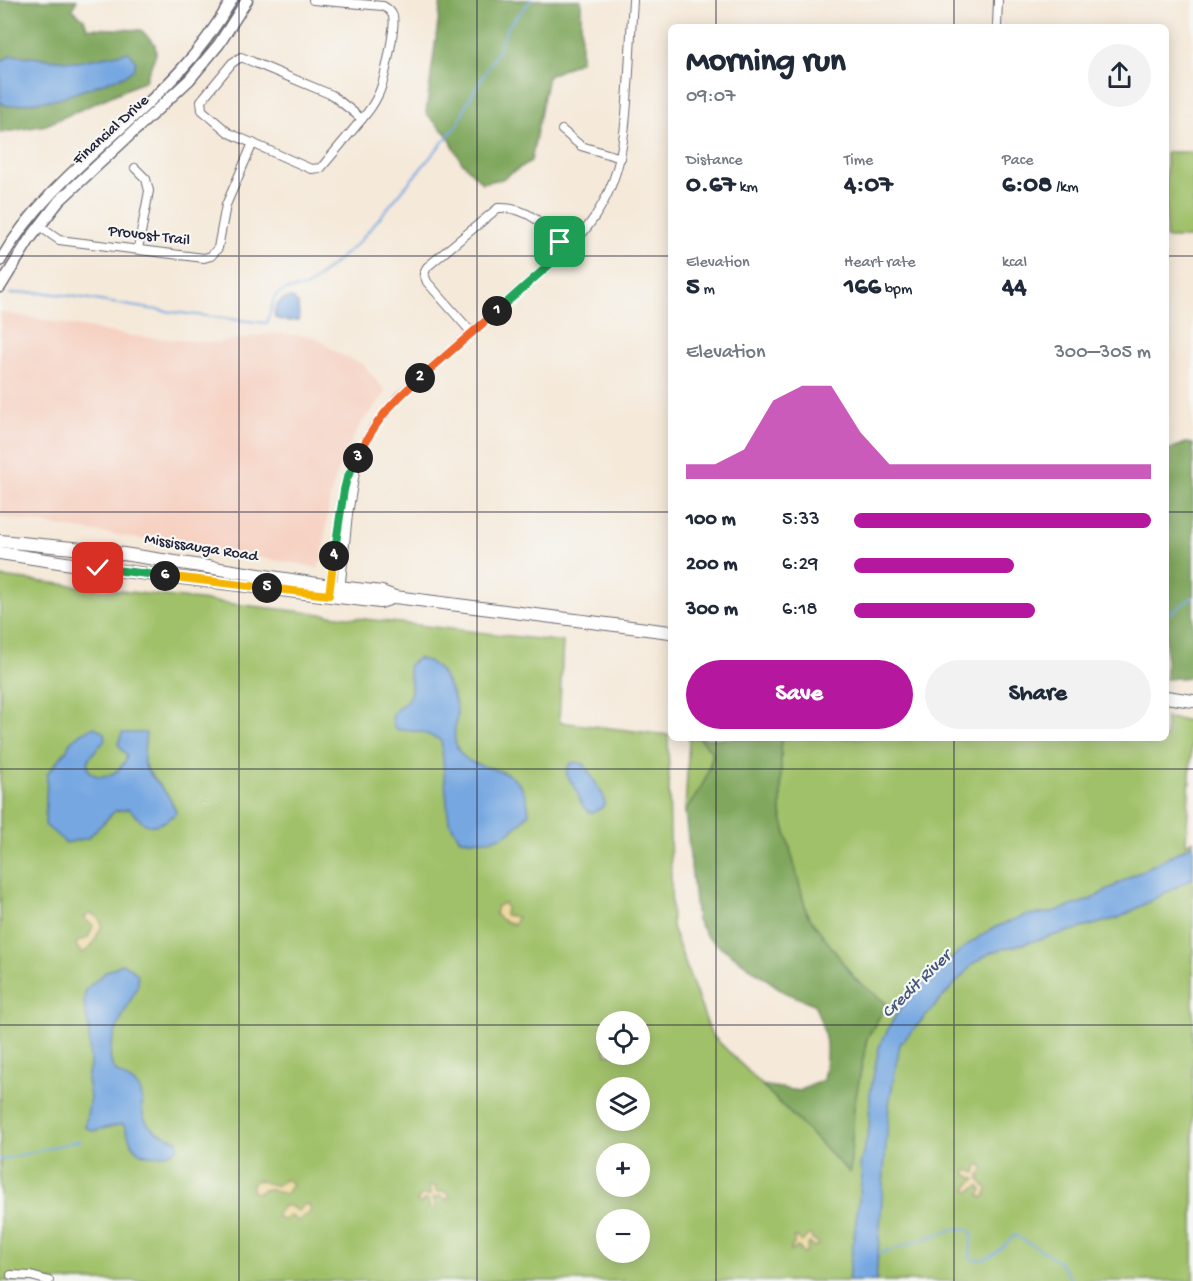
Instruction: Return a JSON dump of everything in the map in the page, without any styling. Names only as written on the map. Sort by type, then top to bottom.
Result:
[{"type":"main road","name":"Mississauga Road","points":[[0,541],[104,551],[335,591]]},
{"type":"main road","name":"Mississauga Road","points":[[0,553],[98,568],[335,591],[382,592],[395,597],[668,632]]},
{"type":"main road","points":[[1169,697],[1193,701]]},
{"type":"street","name":"Financial Drive","points":[[0,261],[29,218],[61,182],[180,71],[214,30],[232,0]]},
{"type":"street","name":"Financial Drive","points":[[0,287],[39,226],[75,185],[189,80],[219,44],[247,0]]},
{"type":"street","points":[[313,0],[383,6],[393,16],[382,85],[374,104],[362,119],[325,164],[316,170],[224,130],[206,114],[201,106],[204,97],[241,57],[332,94],[362,119]]},
{"type":"street","points":[[335,591],[344,490],[347,478],[373,428],[395,400],[584,232],[610,190],[621,158],[633,0]]},
{"type":"street","points":[[997,24],[998,0]]},
{"type":"street","points":[[562,129],[580,146],[621,158]]},
{"type":"street","name":"Provost Trail","points":[[39,226],[59,240],[204,258],[216,253],[226,205],[253,143]]},
{"type":"street","points":[[135,168],[147,179],[149,191],[138,249]]},
{"type":"street","points":[[472,333],[425,278],[425,271],[436,260],[498,208],[518,209],[530,215],[547,228],[566,250]]},
{"type":"street","points":[[11,1275],[31,1276],[49,1281]]},
{"type":"shaded area","points":[[0,312],[131,336],[217,343],[274,333],[315,337],[339,354],[363,364],[386,392],[360,425],[340,463],[330,498],[322,559],[318,569],[306,565],[0,517]]},
{"type":"green space","points":[[0,0],[77,0],[72,9],[84,19],[87,28],[141,30],[155,44],[156,54],[145,81],[46,125],[0,133]]},
{"type":"green space","points":[[581,0],[581,61],[548,76],[531,161],[502,179],[482,183],[461,161],[448,136],[426,113],[441,1]]},
{"type":"green space","points":[[1169,152],[1193,152],[1193,238],[1169,238]]},
{"type":"green space","points":[[1186,443],[1193,444],[1193,677],[1169,679],[1169,450]]},
{"type":"green space","points":[[0,577],[563,642],[559,722],[668,735],[672,927],[711,1034],[850,1173],[854,1107],[867,1038],[887,1004],[855,979],[807,914],[781,814],[781,741],[1169,741],[1169,718],[1193,721],[1186,844],[1193,840],[1193,1281],[0,1281]]},
{"type":"green space","points":[[689,741],[703,741],[713,753],[704,785],[685,811]]},
{"type":"green space","points":[[703,741],[781,741],[781,814],[807,914],[855,979],[887,1004],[867,1038],[854,1107],[850,1173],[762,1085],[799,1091],[823,1080],[826,1041],[814,1004],[786,993],[707,937],[697,920],[685,811],[703,784],[713,753]]},
{"type":"sand","points":[[504,903],[505,915],[517,917],[514,925],[495,914],[497,906]]},
{"type":"sand","points":[[90,913],[98,917],[102,925],[92,946],[83,953],[76,944],[88,938],[93,926],[84,918]]},
{"type":"sand","points":[[981,1164],[984,1169],[980,1174],[980,1180],[987,1189],[983,1198],[979,1195],[982,1190],[979,1186],[969,1192],[966,1188],[976,1179],[966,1175],[966,1172],[968,1170],[976,1173],[978,1165]]},
{"type":"sand","points":[[286,1179],[292,1184],[286,1194],[266,1189],[258,1193],[252,1191],[252,1184],[257,1180],[276,1186]]},
{"type":"sand","points":[[431,1185],[437,1192],[446,1192],[450,1197],[447,1200],[440,1196],[435,1197],[433,1199],[436,1206],[432,1209],[426,1199],[420,1204],[417,1201],[422,1195],[431,1195],[429,1186]]},
{"type":"sand","points":[[308,1204],[311,1210],[297,1221],[290,1215],[284,1220],[278,1218],[277,1214],[283,1206],[290,1206],[298,1211]]},
{"type":"sand","points":[[808,1235],[811,1235],[812,1240],[818,1245],[813,1247],[810,1243],[808,1244],[807,1251],[804,1253],[798,1247],[791,1251],[794,1237],[802,1242]]},
{"type":"water","points":[[129,52],[136,61],[134,69],[124,76],[57,99],[7,106],[0,102],[0,62],[11,55],[77,62]]},
{"type":"water","points":[[293,298],[298,304],[299,320],[289,321],[275,318],[277,305]]},
{"type":"water","points":[[418,658],[436,667],[449,687],[457,710],[456,743],[464,757],[473,763],[508,774],[518,782],[525,794],[529,813],[514,829],[499,838],[460,839],[449,822],[441,740],[421,732],[395,729],[393,716],[395,711],[406,702],[411,691],[408,666]]},
{"type":"water","points":[[95,727],[104,733],[105,740],[92,754],[88,769],[97,776],[117,771],[127,756],[118,744],[122,733],[146,733],[144,763],[146,769],[165,791],[176,813],[156,825],[148,825],[129,809],[115,811],[88,838],[66,843],[45,825],[47,774],[66,751],[70,742],[81,733]]},
{"type":"water","points":[[574,762],[584,764],[603,795],[605,804],[592,813],[583,806],[566,773],[569,765]]},
{"type":"water","name":"Credit River","points":[[1193,844],[1193,878],[1119,918],[992,952],[974,963],[900,1044],[889,1104],[876,1281],[848,1281],[862,1176],[860,1166],[869,1129],[870,1093],[879,1047],[895,1016],[926,976],[941,968],[963,948],[991,929],[1026,915],[1050,913],[1090,900]]},
{"type":"water","points":[[122,964],[137,974],[138,984],[115,1034],[110,1053],[111,1062],[116,1071],[133,1082],[140,1090],[143,1116],[150,1126],[178,1141],[178,1148],[161,1155],[148,1155],[137,1150],[123,1124],[93,1131],[85,1127],[90,1097],[87,1079],[90,1066],[89,1029],[84,1005],[85,990],[107,971]]},
{"type":"waterway","points":[[10,294],[38,292],[267,323],[275,296],[285,290],[307,287],[360,241],[458,124],[467,103],[498,51],[507,28],[531,0]]},
{"type":"waterway","points":[[1169,614],[1193,597]]},
{"type":"waterway","points":[[0,1160],[81,1140]]},
{"type":"waterway","points":[[875,1255],[963,1228],[970,1231],[973,1236],[970,1258],[977,1260],[990,1257],[1015,1235],[1056,1259],[1073,1281]]},
{"type":"route","points":[[98,568],[329,595],[344,490],[347,478],[367,437],[383,413],[399,396],[566,250],[560,242]]}]
